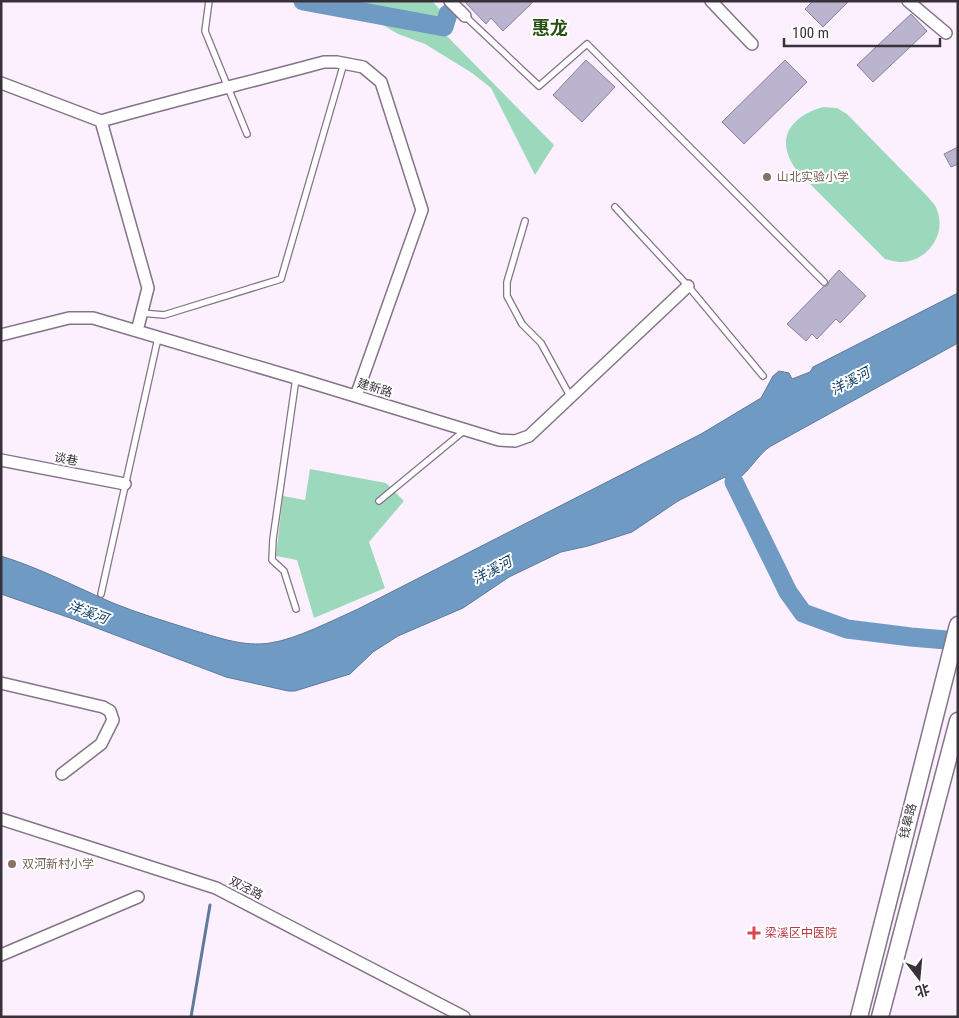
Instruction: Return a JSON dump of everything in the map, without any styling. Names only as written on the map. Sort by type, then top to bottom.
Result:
[{"type":"main road","name":"钱皋路","points":[[859,1017],[956,629]]},
{"type":"main road","name":"钱皋路","points":[[880,1017],[958,722]]},
{"type":"street","points":[[450,1],[465,16]]},
{"type":"street","points":[[711,1],[752,44]]},
{"type":"street","points":[[908,1],[946,33]]},
{"type":"street","points":[[1,83],[101,121],[324,62],[344,63],[363,67],[381,82],[422,210],[356,396]]},
{"type":"street","points":[[101,121],[148,288],[137,331]]},
{"type":"street","name":"建新路","points":[[1,335],[69,318],[93,318],[499,440],[515,441],[529,436],[688,286]]},
{"type":"street","name":"谈巷","points":[[1,460],[125,484]]},
{"type":"street","points":[[1,683],[103,707],[110,711],[113,720],[100,744],[62,774]]},
{"type":"street","name":"双泾路","points":[[1,819],[216,888],[464,1017]]},
{"type":"street","points":[[1,955],[138,897]]},
{"type":"lane","points":[[209,1],[204,31],[247,134]]},
{"type":"lane","points":[[465,16],[539,86],[587,44],[824,282]]},
{"type":"lane","points":[[142,313],[164,315],[281,279],[344,63]]},
{"type":"lane","points":[[616,207],[688,286],[763,376]]},
{"type":"lane","points":[[525,221],[507,282],[507,296],[522,324],[541,343],[570,396]]},
{"type":"lane","points":[[100,594],[158,338]]},
{"type":"lane","points":[[296,378],[273,539],[272,560],[284,571],[296,609]]},
{"type":"lane","points":[[379,501],[465,430]]},
{"type":"green space","points":[[331,1],[432,1],[443,13],[441,21]]},
{"type":"green space","points":[[378,22],[443,32],[554,145],[535,175],[491,88],[472,73],[425,44],[398,34]]},
{"type":"green space","points":[[823,107],[837,108],[847,114],[936,206],[939,219],[937,237],[933,245],[919,257],[901,262],[885,259],[797,171],[790,160],[787,149],[786,140],[789,131],[801,117]]},
{"type":"green space","points":[[310,469],[386,483],[404,501],[369,542],[385,588],[314,618],[297,560],[276,556],[283,496],[305,500]]},
{"type":"water","name":"洋溪河","points":[[958,293],[958,343],[771,446],[735,481],[729,482],[725,477],[678,501],[632,532],[588,546],[561,552],[509,577],[463,608],[398,636],[373,652],[350,674],[295,691],[226,677],[1,594],[1,556],[44,572],[123,607],[214,636],[251,644],[270,643],[292,638],[358,609],[701,434],[761,398],[773,376],[779,371],[789,373],[792,379],[810,372],[813,367]]},
{"type":"building","points":[[464,1],[534,1],[503,31],[491,18],[486,24]]},
{"type":"building","points":[[813,1],[849,1],[823,27],[805,9]]},
{"type":"building","points":[[911,14],[927,31],[873,82],[857,65]]},
{"type":"building","points":[[586,60],[615,87],[582,122],[553,95]]},
{"type":"building","points":[[785,60],[807,82],[744,144],[722,122]]},
{"type":"building","points":[[958,147],[958,164],[951,167],[944,154]]},
{"type":"building","points":[[839,270],[866,296],[840,323],[836,319],[817,339],[812,334],[806,341],[787,324],[823,287],[828,285],[829,281]]},
{"type":"waterway","points":[[303,1],[444,27],[448,14]]},
{"type":"waterway","points":[[734,482],[788,592],[803,613],[847,629],[958,641]]},
{"type":"waterway","points":[[191,1017],[210,905]]},
{"type":"place","name":"山北实验小学","points":[[767,177]]},
{"type":"place","name":"双河新村小学","points":[[12,864]]},
{"type":"place","name":"梁溪区中医院","points":[[754,933]]},
{"type":"district","name":"惠龙","points":[[550,27]]}]
